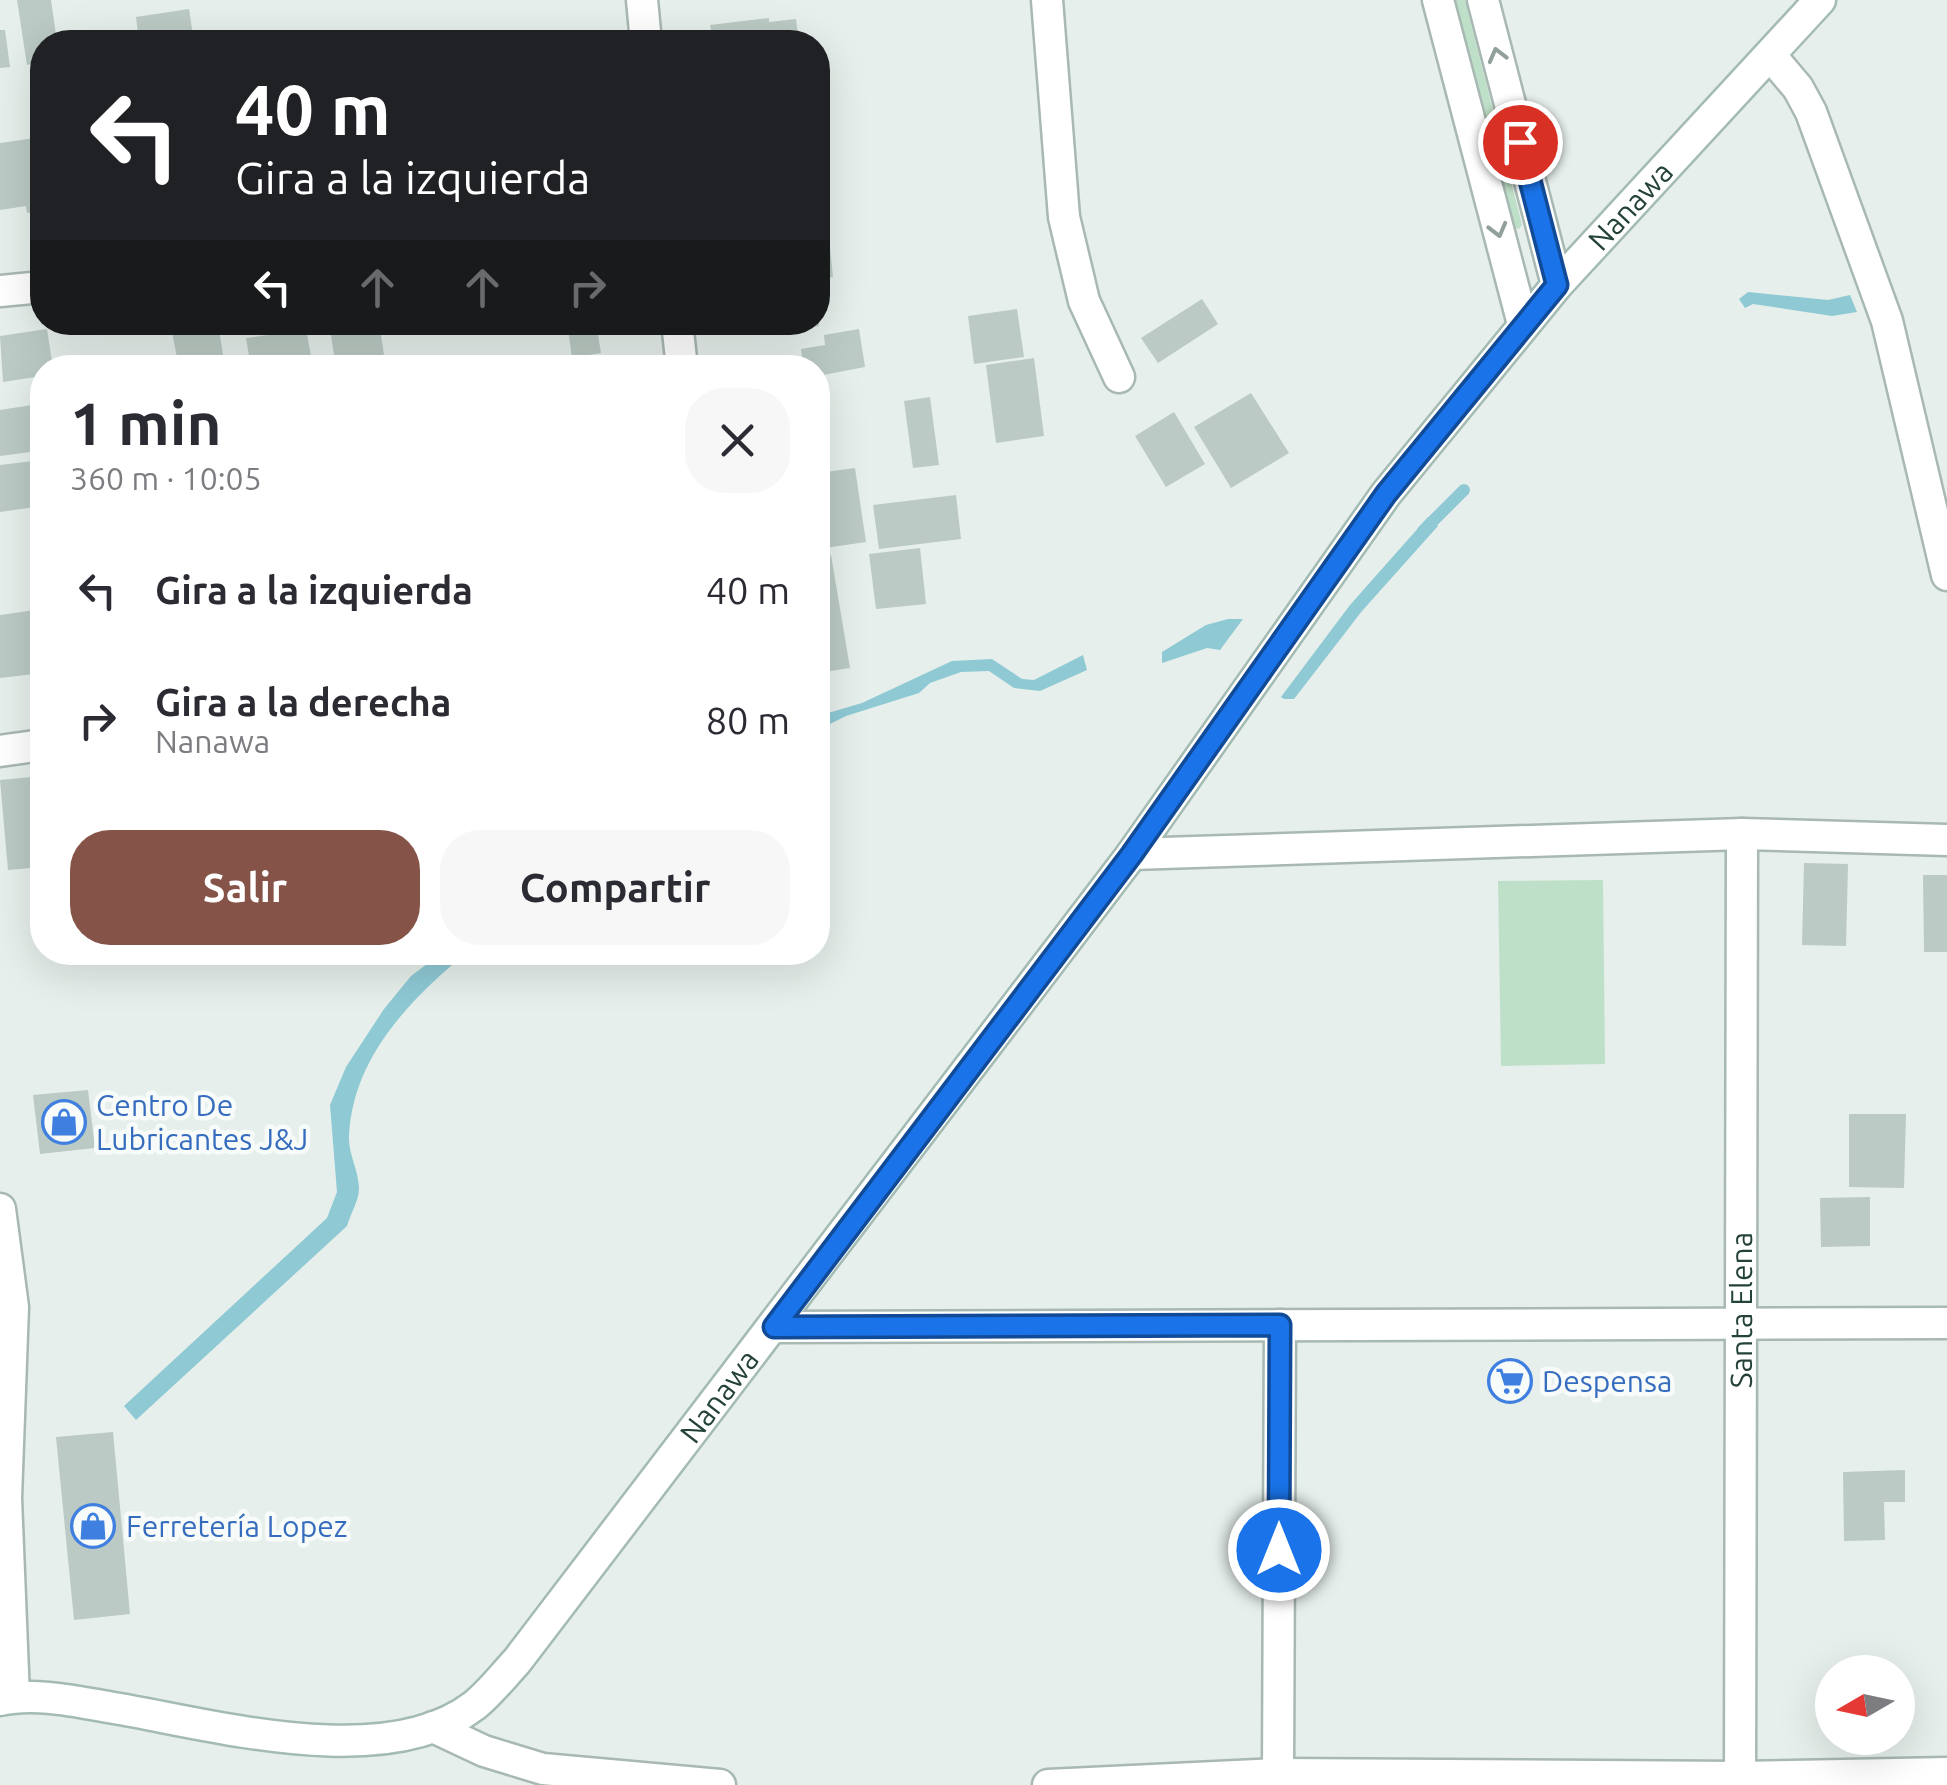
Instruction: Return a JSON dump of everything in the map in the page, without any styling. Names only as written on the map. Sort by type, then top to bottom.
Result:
[{"type":"street","points":[[642,0],[645,30]]},
{"type":"street","points":[[1047,0],[1064,217],[1084,301],[1119,377]]},
{"type":"street","points":[[1438,0],[1522,324]]},
{"type":"street","points":[[1482,0],[1557,285]]},
{"type":"street","name":"Nanawa","points":[[7,1698],[65,1700],[302,1740],[372,1741],[434,1727],[474,1706],[518,1661],[1132,854],[1386,494],[1522,324],[1820,0]]},
{"type":"street","points":[[1771,56],[1798,88],[1811,112],[1933,454],[1947,575]]},
{"type":"street","points":[[0,291],[30,288]]},
{"type":"street","points":[[0,751],[30,747]]},
{"type":"street","points":[[1132,854],[1742,834],[1947,840]]},
{"type":"street","name":"Santa Elena","points":[[1740,1781],[1742,834]]},
{"type":"street","points":[[0,1209],[13,1307],[6,1498],[7,1698]]},
{"type":"street","points":[[774,1327],[1947,1323]]},
{"type":"street","points":[[1278,1774],[1280,1325]]},
{"type":"street","points":[[434,1727],[484,1750],[543,1769],[720,1785]]},
{"type":"street","points":[[1048,1785],[1278,1774],[1740,1781],[1947,1773]]},
{"type":"green space","points":[[1454,0],[1465,0],[1522,225],[1519,229],[1512,227]]},
{"type":"green space","points":[[1603,880],[1605,1064],[1501,1066],[1498,881]]},
{"type":"water","points":[[1748,292],[1828,300],[1850,295],[1857,312],[1832,316],[1753,304],[1745,308],[1739,299]]},
{"type":"water","points":[[1428,517],[1438,526],[1362,611],[1294,699],[1281,697],[1350,605]]},
{"type":"water","points":[[1243,619],[1220,650],[1207,648],[1162,663],[1162,652],[1206,625]]},
{"type":"water","points":[[1083,655],[1087,670],[1040,691],[1014,688],[989,671],[961,672],[930,683],[919,693],[830,724],[830,712],[862,703],[952,661],[992,659],[1022,679],[1034,680]]},
{"type":"water","points":[[426,965],[453,965],[405,1011],[373,1056],[361,1081],[349,1136],[359,1193],[347,1226],[136,1420],[124,1406],[327,1218],[337,1192],[330,1105],[346,1067],[411,976]]},
{"type":"building","points":[[17,0],[51,0],[55,30],[30,30],[27,65]]},
{"type":"building","points":[[189,9],[192,30],[138,30],[136,17]]},
{"type":"building","points":[[796,19],[797,30],[711,30],[710,25]]},
{"type":"building","points":[[0,30],[5,30],[10,67],[0,68]]},
{"type":"building","points":[[30,139],[30,213],[26,206],[0,210],[0,143]]},
{"type":"building","points":[[1202,299],[1218,324],[1158,363],[1141,338]]},
{"type":"building","points":[[1017,309],[1024,357],[974,364],[968,316]]},
{"type":"building","points":[[859,329],[865,367],[830,374],[830,355],[802,355],[801,349],[825,345],[824,335]]},
{"type":"building","points":[[30,332],[30,335],[48,335],[51,355],[30,355],[30,378],[3,382],[0,336]]},
{"type":"building","points":[[173,335],[220,335],[223,355],[176,355]]},
{"type":"building","points":[[307,335],[311,355],[249,355],[246,338]]},
{"type":"building","points":[[331,335],[381,335],[384,355],[334,355]]},
{"type":"building","points":[[569,335],[598,335],[601,353],[572,355]]},
{"type":"building","points":[[1034,358],[1044,436],[996,443],[986,365]]},
{"type":"building","points":[[1251,393],[1289,453],[1231,488],[1194,427]]},
{"type":"building","points":[[930,397],[939,465],[913,468],[904,401]]},
{"type":"building","points":[[30,405],[30,452],[0,456],[0,410]]},
{"type":"building","points":[[1174,412],[1205,464],[1166,487],[1135,436]]},
{"type":"building","points":[[30,461],[30,508],[0,512],[0,465]]},
{"type":"building","points":[[855,468],[866,542],[830,547],[830,471]]},
{"type":"building","points":[[956,495],[961,539],[879,549],[873,505]]},
{"type":"building","points":[[920,548],[926,604],[876,609],[869,554]]},
{"type":"building","points":[[830,555],[850,668],[830,671]]},
{"type":"building","points":[[30,611],[30,674],[0,678],[0,615]]},
{"type":"building","points":[[30,777],[30,868],[8,870],[0,780]]},
{"type":"building","points":[[1804,863],[1848,864],[1846,946],[1802,945]]},
{"type":"building","points":[[1923,875],[1947,875],[1947,952],[1924,952]]},
{"type":"building","name":"Centro De Lubricantes J&J","points":[[88,1090],[95,1148],[40,1154],[33,1095]]},
{"type":"building","points":[[1849,1114],[1906,1114],[1904,1188],[1849,1187]]},
{"type":"building","points":[[1870,1197],[1870,1246],[1821,1247],[1820,1198]]},
{"type":"building","name":"Ferretería Lopez","points":[[113,1432],[130,1614],[74,1620],[56,1437]]},
{"type":"building","points":[[1905,1470],[1905,1502],[1884,1502],[1885,1540],[1844,1541],[1843,1472]]},
{"type":"waterway","points":[[1423,531],[1464,490]]},
{"type":"place","name":"Centro De Lubricantes J&J","points":[[64,1122]]},
{"type":"place","name":"Despensa","points":[[1510,1381]]},
{"type":"place","name":"Ferretería Lopez","points":[[93,1526]]},
{"type":"route","points":[[1279,1550],[1280,1325],[774,1327],[1132,854],[1386,494],[1557,285],[1520,142]]}]
